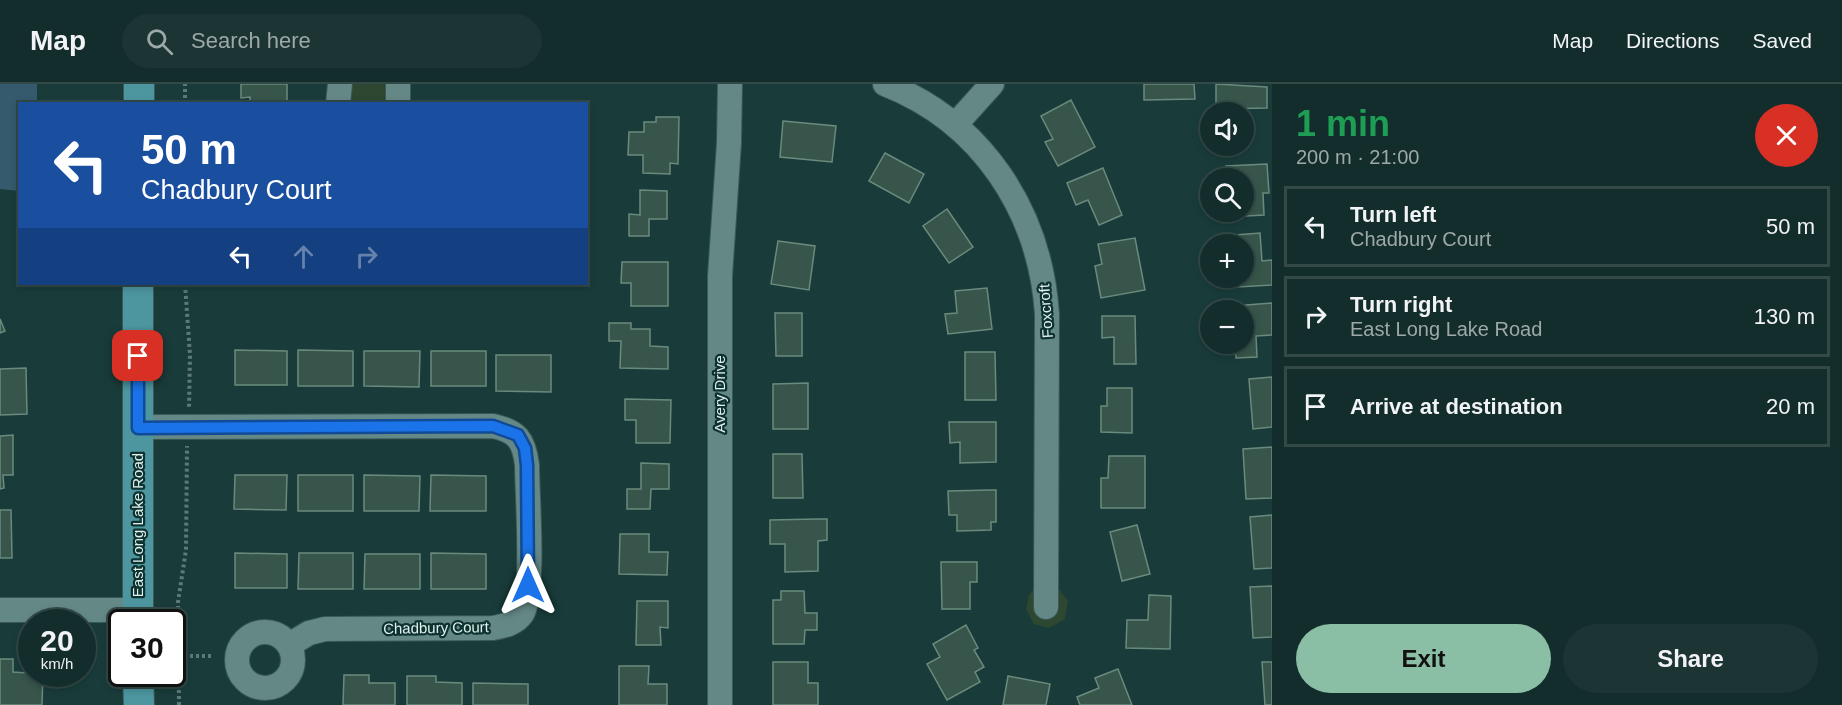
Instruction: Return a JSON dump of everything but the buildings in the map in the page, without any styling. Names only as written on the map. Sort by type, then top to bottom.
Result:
[{"type":"main road","points":[[139,84],[139,102]]},
{"type":"main road","name":"East Long Lake Road","points":[[138,285],[138,609]]},
{"type":"main road","points":[[138,687],[139,705]]},
{"type":"street","points":[[338,102],[340,84]]},
{"type":"street","points":[[398,84],[398,102]]},
{"type":"street","name":"Avery Drive","points":[[720,705],[720,276],[729,144],[730,84]]},
{"type":"street","name":"Foxcroft","points":[[885,84],[922,101],[955,125],[984,152],[1007,182],[1033,238],[1044,281],[1048,355],[1047,608]]},
{"type":"street","points":[[955,125],[992,84]]},
{"type":"street","name":"Chadbury Court","points":[[138,428],[493,426],[518,435],[525,448],[527,465],[528,585],[523,613],[515,621],[493,628],[325,629],[309,633],[289,645]]},
{"type":"street","points":[[0,610],[108,615]]},
{"type":"path","points":[[185,84],[185,102]]},
{"type":"path","points":[[185,285],[190,356],[189,408]]},
{"type":"path","points":[[178,609],[186,550],[187,449]]},
{"type":"path","points":[[186,656],[214,656]]},
{"type":"path","points":[[178,687],[179,705]]},
{"type":"green space","points":[[347,84],[388,84],[389,102],[347,102]]},
{"type":"green space","points":[[1044,578],[1050,578],[1068,601],[1065,619],[1049,628],[1034,624],[1026,609],[1029,595]]},
{"type":"water","points":[[0,84],[37,84],[37,102],[18,102],[18,191],[0,189]]},
{"type":"route","points":[[138,356],[138,428],[493,426],[508,429],[518,435],[525,448],[528,585]]}]
